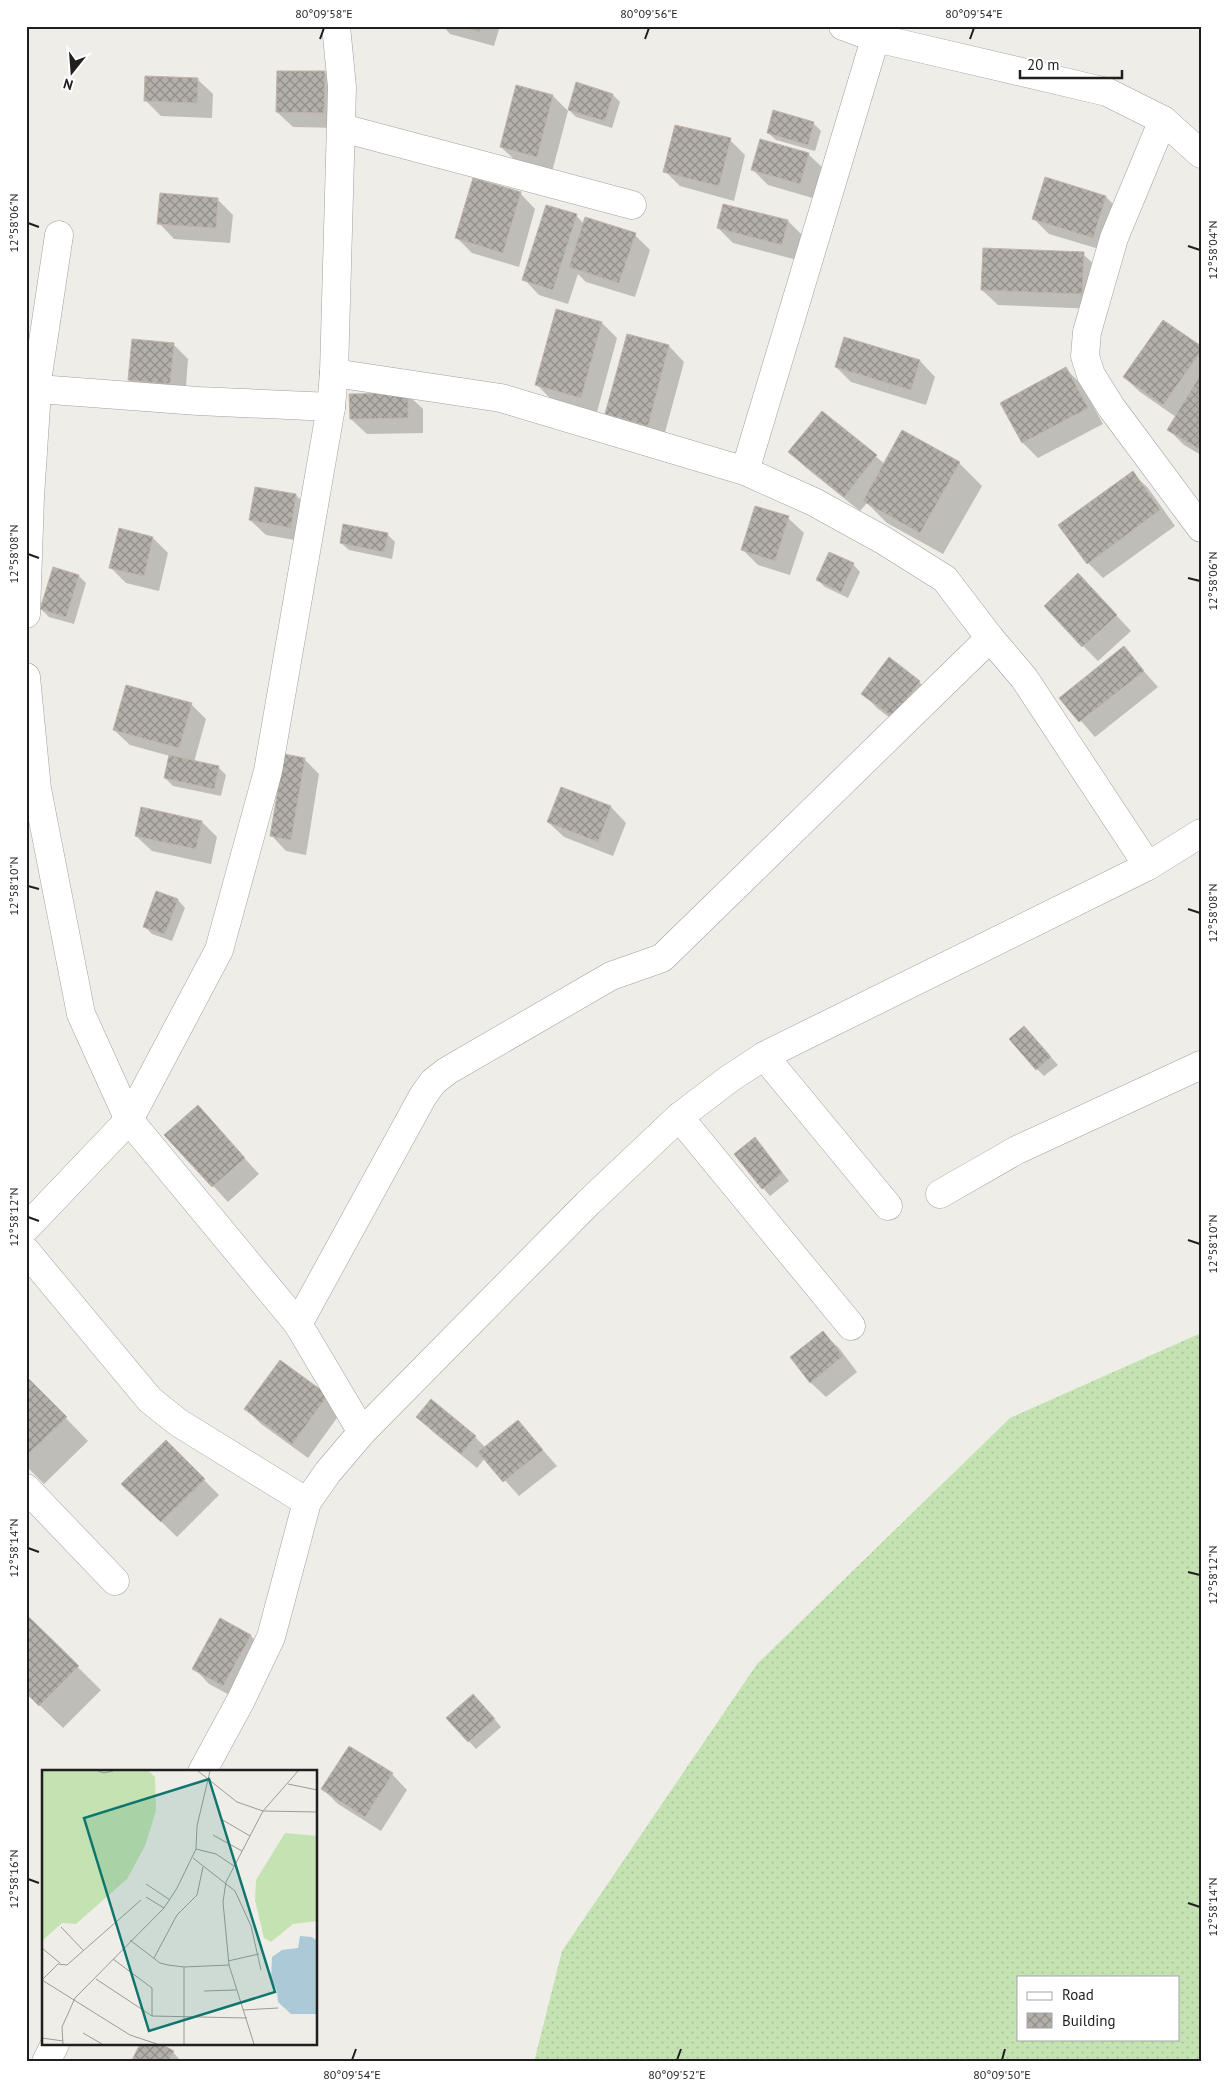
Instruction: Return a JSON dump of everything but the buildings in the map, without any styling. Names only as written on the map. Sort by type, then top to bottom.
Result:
[{"type":"street","points":[[26,1228],[129,1120],[219,950],[268,772],[331,407],[334,373],[342,128],[342,87],[336,26]]},
{"type":"street","points":[[842,26],[877,32],[1107,92],[1163,120],[1201,154]]},
{"type":"street","points":[[745,472],[877,32]]},
{"type":"street","points":[[1163,120],[1114,238],[1087,332],[1085,356],[1090,376],[1201,528]]},
{"type":"street","points":[[342,128],[632,205]]},
{"type":"street","points":[[26,614],[30,497],[38,389],[59,235]]},
{"type":"street","points":[[334,373],[501,398],[745,472],[814,502],[883,540],[945,579],[990,638],[1024,678],[1148,866]]},
{"type":"street","points":[[38,389],[198,402],[331,407]]},
{"type":"street","points":[[298,1324],[424,1096],[434,1082],[448,1071],[611,976],[662,958],[990,638]]},
{"type":"street","points":[[26,676],[36,789],[81,1014],[129,1120],[298,1324],[362,1432]]},
{"type":"street","points":[[203,1770],[241,1700],[271,1637],[307,1502],[328,1472],[362,1432],[588,1203],[680,1118],[728,1079],[764,1056],[1148,866],[1201,834]]},
{"type":"street","points":[[764,1056],[888,1206]]},
{"type":"street","points":[[940,1194],[1017,1150],[1201,1065]]},
{"type":"street","points":[[680,1118],[851,1326]]},
{"type":"street","points":[[26,1252],[157,1407],[179,1423],[307,1502]]},
{"type":"street","points":[[26,1488],[115,1581]]},
{"type":"street","points":[[46,2062],[55,2046]]},
{"type":"green space","points":[[1201,1333],[1201,2062],[534,2062],[562,1951],[757,1664],[1010,1418]]}]
